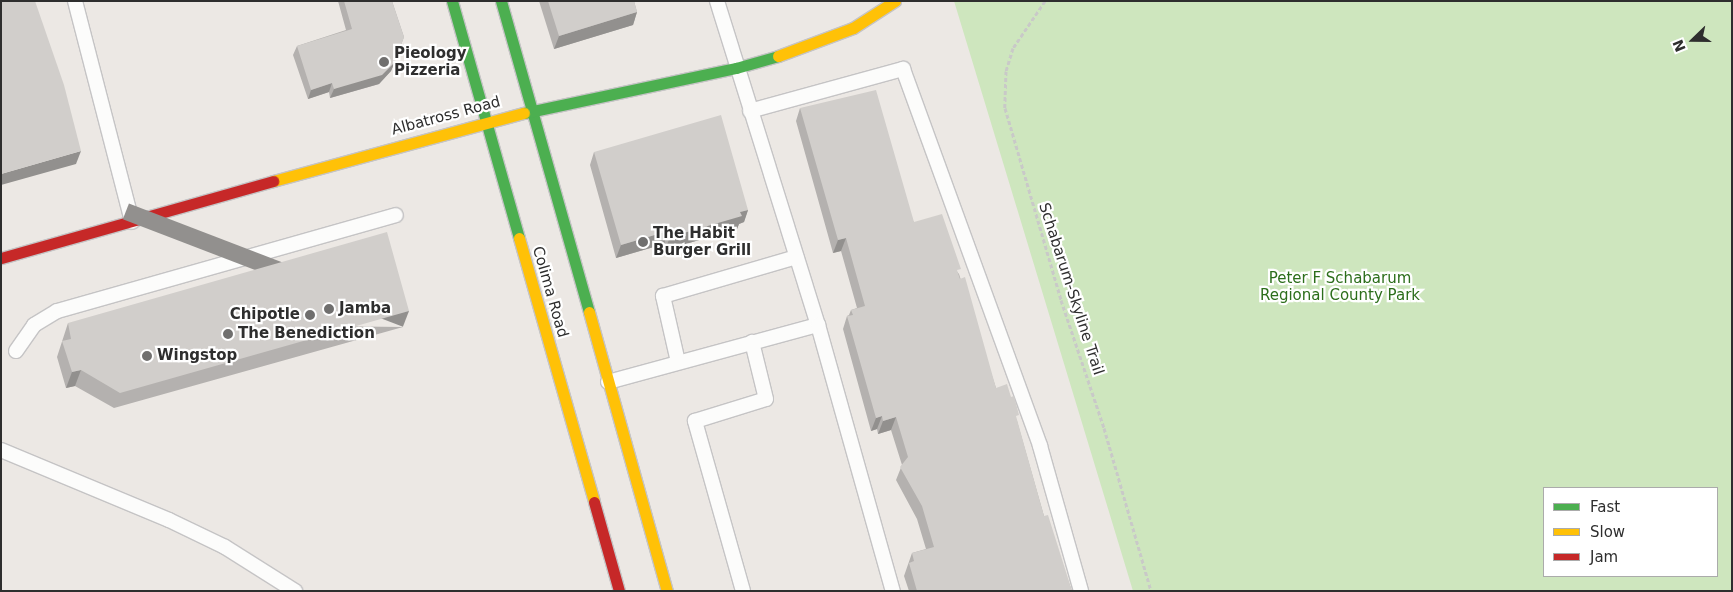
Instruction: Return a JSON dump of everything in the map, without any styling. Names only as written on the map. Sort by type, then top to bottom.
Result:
[{"type":"main road","name":"Colima Road","points":[[452,1],[619,591]]},
{"type":"main road","name":"Colima Road","points":[[501,1],[667,591]]},
{"type":"main road","name":"Albatross Road","points":[[1,258],[486,121],[736,68],[802,49],[853,28],[895,1]]},
{"type":"lane","points":[[75,1],[132,222]]},
{"type":"lane","points":[[717,1],[736,68],[818,325],[893,591]]},
{"type":"lane","points":[[750,111],[903,69],[1040,446],[1081,591]]},
{"type":"lane","points":[[16,351],[34,325],[57,311],[396,215]]},
{"type":"lane","points":[[678,362],[663,296],[796,257]]},
{"type":"lane","points":[[608,382],[818,325]]},
{"type":"lane","points":[[743,591],[695,421],[766,399],[752,342]]},
{"type":"lane","points":[[1,450],[177,524],[225,547],[296,591]]},
{"type":"path","name":"Schabarum-Skyline Trail","points":[[1045,1],[1013,48],[1004,85],[1005,108],[1060,300],[1104,428],[1151,591]]},
{"type":"green space","name":"Peter F Schabarum Regional County Park","points":[[954,1],[1732,1],[1732,591],[1133,591]]},
{"type":"building","points":[[1,1],[35,1],[64,85],[81,151],[1,174]]},
{"type":"building","points":[[344,1],[392,1],[404,37],[395,62],[382,75],[334,89],[332,83],[311,90],[297,46],[352,29]]},
{"type":"building","points":[[548,1],[634,1],[637,12],[559,36]]},
{"type":"building","points":[[876,90],[914,222],[942,214],[961,269],[957,270],[960,279],[965,277],[996,388],[1007,384],[1011,397],[1014,396],[1019,415],[1016,416],[1044,516],[1048,515],[1072,591],[917,591],[909,563],[914,561],[912,553],[934,547],[922,506],[900,467],[908,457],[896,417],[883,421],[882,416],[876,418],[847,316],[853,315],[851,310],[865,306],[846,238],[838,240],[800,108]]},
{"type":"building","points":[[721,115],[748,210],[740,212],[742,216],[670,237],[668,231],[621,245],[594,152]]},
{"type":"building","points":[[387,232],[409,311],[120,393],[81,370],[72,372],[62,341],[71,339],[68,323]]},
{"type":"traffic: fast","points":[[452,1],[519,238]]},
{"type":"traffic: fast","points":[[501,1],[589,312]]},
{"type":"traffic: fast","points":[[524,113],[736,68],[778,56]]},
{"type":"traffic: slow","points":[[778,56],[853,28],[895,1]]},
{"type":"traffic: slow","points":[[273,181],[524,113]]},
{"type":"traffic: slow","points":[[519,238],[594,502]]},
{"type":"traffic: slow","points":[[589,312],[667,591]]},
{"type":"traffic: jam","points":[[1,258],[273,181]]},
{"type":"traffic: jam","points":[[594,502],[619,591]]},
{"type":"place","name":"Pieology Pizzeria","points":[[384,62]]},
{"type":"place","name":"The Habit Burger Grill","points":[[643,242]]},
{"type":"place","name":"Jamba","points":[[329,309]]},
{"type":"place","name":"Chipotle","points":[[310,315]]},
{"type":"place","name":"The Benediction","points":[[228,334]]},
{"type":"place","name":"Wingstop","points":[[147,356]]}]
